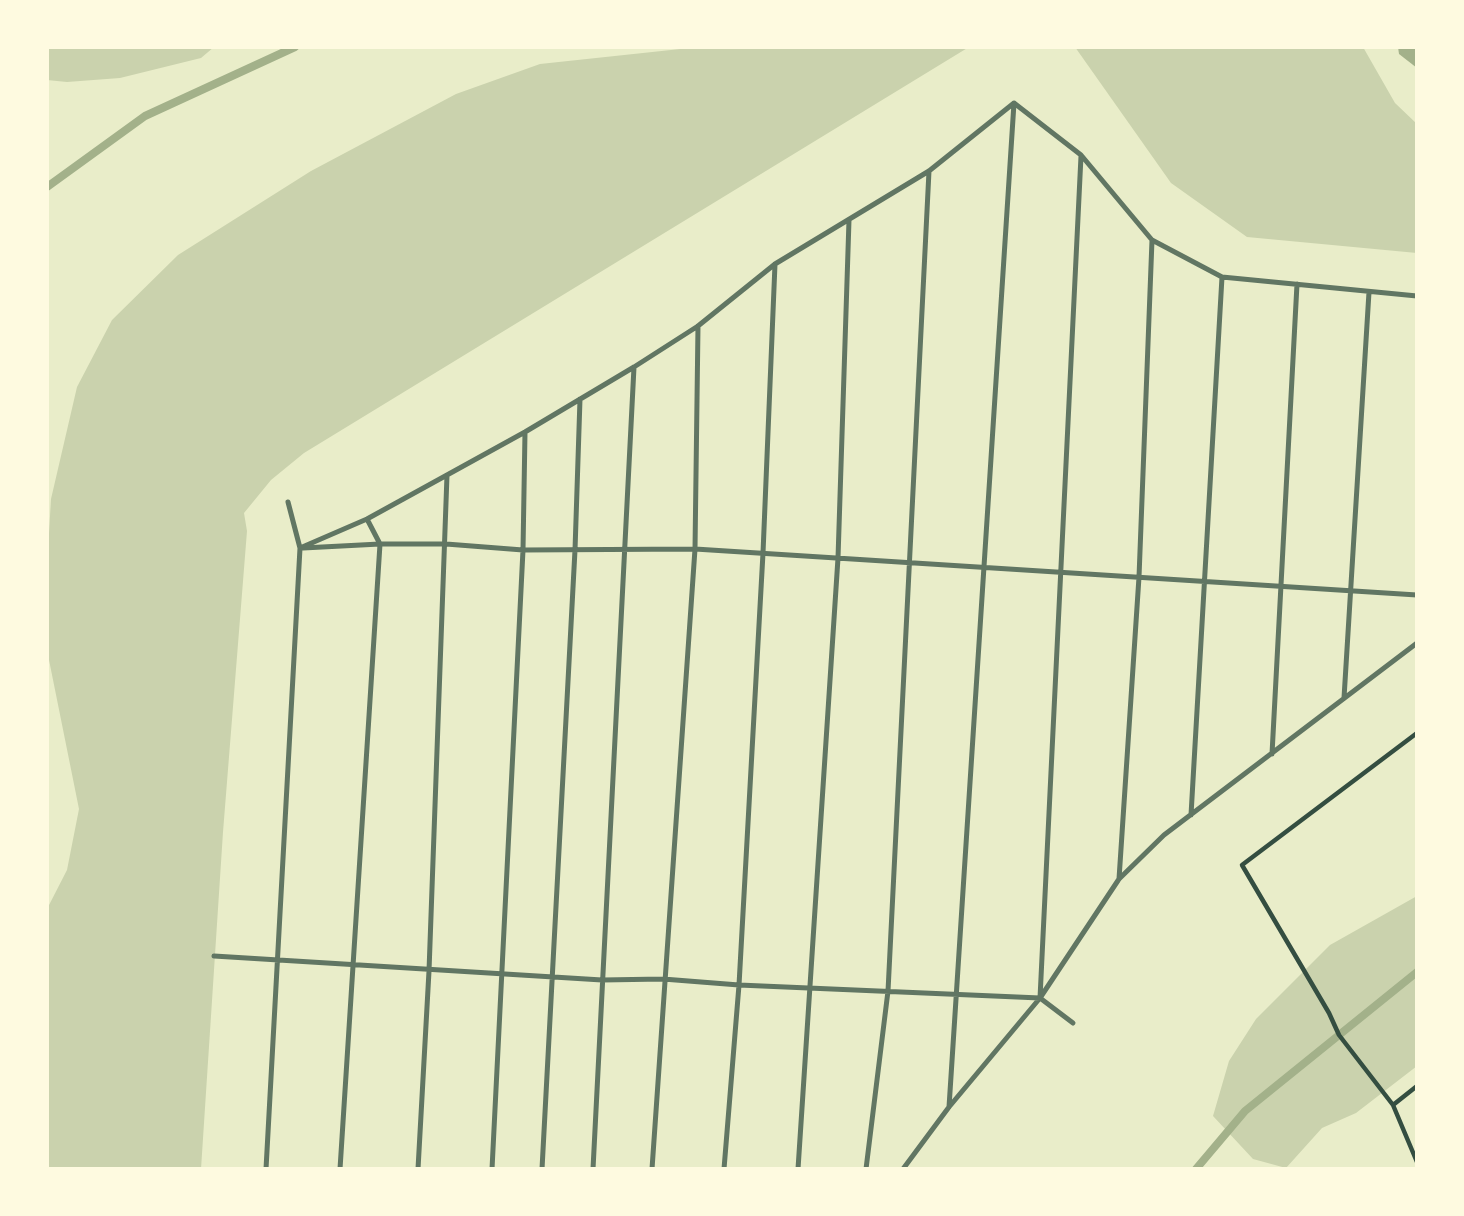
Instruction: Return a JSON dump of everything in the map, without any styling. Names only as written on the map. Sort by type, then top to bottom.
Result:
[{"type":"lane","points":[[1014,103],[1082,155],[1152,240],[1222,277],[1417,296]]},
{"type":"lane","points":[[300,548],[367,519],[525,432],[634,367],[698,326],[775,264],[929,171],[1014,103]]},
{"type":"lane","points":[[949,1107],[1014,103]]},
{"type":"lane","points":[[1040,998],[1082,155]]},
{"type":"lane","points":[[866,1169],[888,991],[929,171]]},
{"type":"lane","points":[[798,1169],[838,558],[849,220]]},
{"type":"lane","points":[[1119,879],[1139,578],[1152,240]]},
{"type":"lane","points":[[724,1169],[739,985],[763,554],[775,264]]},
{"type":"lane","points":[[1191,815],[1222,277]]},
{"type":"lane","points":[[1272,754],[1297,284]]},
{"type":"lane","points":[[1344,698],[1353,591],[1369,292]]},
{"type":"lane","points":[[652,1169],[663,979],[695,549],[698,326]]},
{"type":"lane","points":[[593,1169],[634,367]]},
{"type":"lane","points":[[542,1169],[575,550],[580,399]]},
{"type":"lane","points":[[492,1169],[523,550],[525,432]]},
{"type":"lane","points":[[418,1169],[429,971],[447,475]]},
{"type":"lane","points":[[267,1169],[300,548],[288,502]]},
{"type":"lane","points":[[340,1169],[380,544],[367,519]]},
{"type":"lane","points":[[300,548],[446,544],[523,550],[695,549],[1417,595]]},
{"type":"lane","points":[[903,1169],[949,1107],[1040,998],[1119,879],[1164,835],[1417,643]]},
{"type":"lane","points":[[214,956],[602,980],[663,979],[739,985],[1040,998],[1073,1023]]},
{"type":"path","points":[[1417,733],[1242,865],[1329,1013],[1339,1035],[1393,1105],[1417,1161]]},
{"type":"path","points":[[1393,1105],[1417,1086]]},
{"type":"shaded area","points":[[47,47],[214,47],[201,58],[120,78],[67,82],[47,80]]},
{"type":"shaded area","points":[[699,47],[969,47],[304,453],[271,480],[244,513],[247,531],[223,832],[201,1169],[47,1169],[47,909],[67,870],[79,809],[47,650],[47,567],[51,499],[77,387],[112,320],[178,255],[311,171],[456,94],[540,64]]},
{"type":"shaded area","points":[[1075,47],[1363,47],[1395,103],[1417,124],[1417,253],[1247,237],[1171,183]]},
{"type":"shaded area","points":[[1398,47],[1417,47],[1417,68],[1399,54]]},
{"type":"shaded area","points":[[1417,896],[1417,1066],[1356,1113],[1322,1128],[1286,1168],[1253,1159],[1213,1116],[1229,1061],[1256,1019],[1330,945]]},
{"type":"waterway","points":[[47,187],[145,116],[295,47]]},
{"type":"waterway","points":[[1196,1169],[1245,1111],[1417,972]]}]
